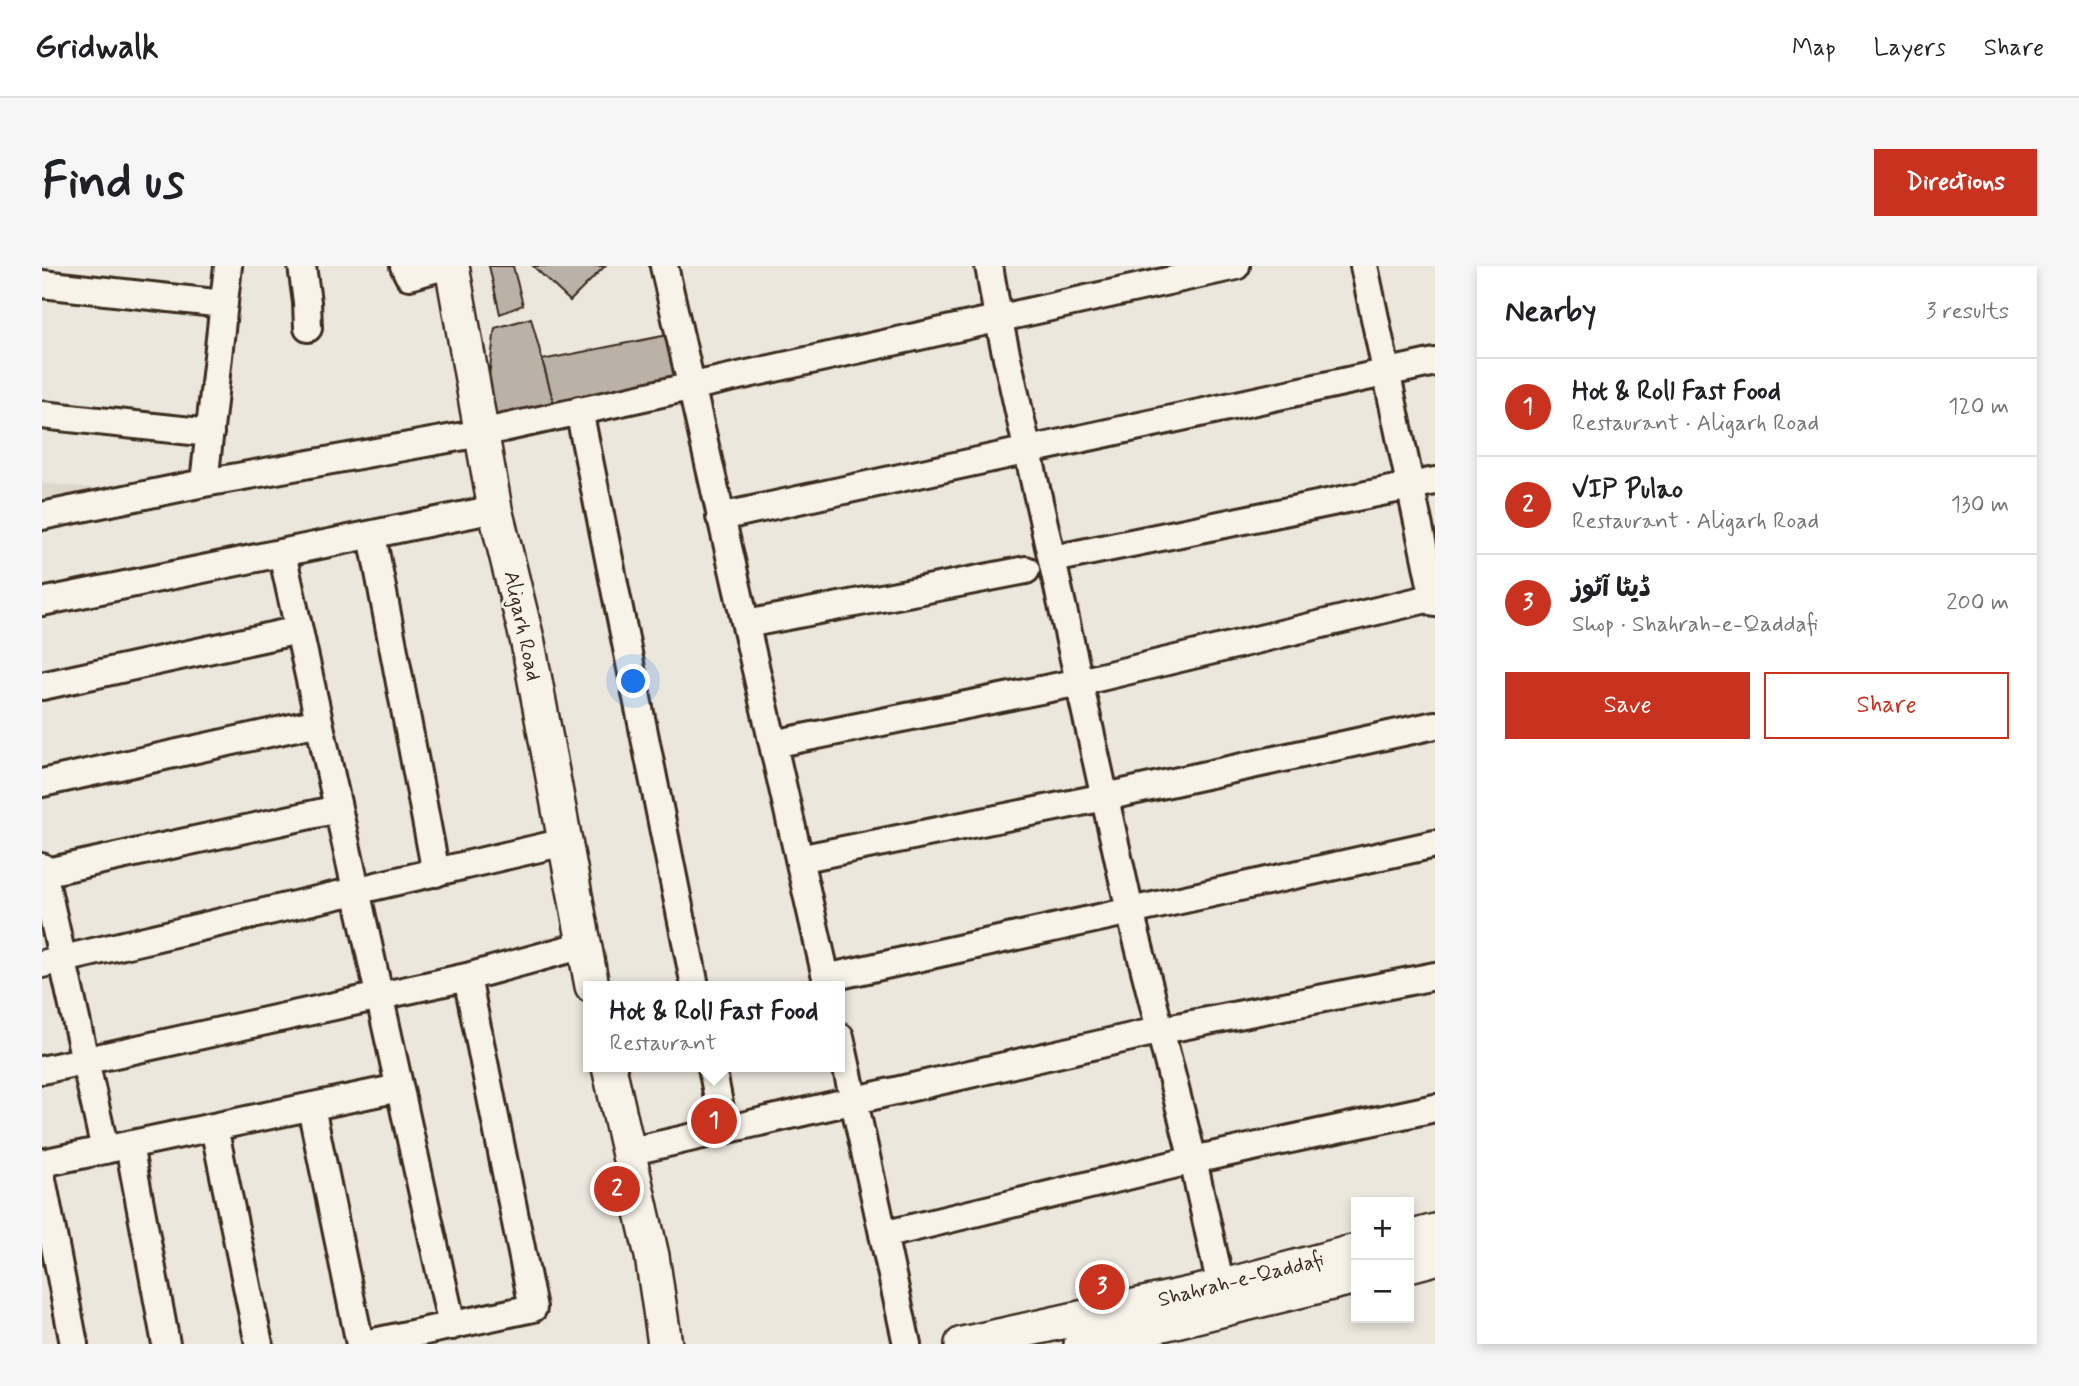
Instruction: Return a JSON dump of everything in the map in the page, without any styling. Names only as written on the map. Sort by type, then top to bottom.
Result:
[{"type":"main road","name":"Aligarh Road","points":[[452,266],[495,509],[528,643],[591,981]]},
{"type":"main road","points":[[610,1072],[652,1256],[665,1344]]},
{"type":"main road","points":[[1414,1237],[1435,1231]]},
{"type":"main road","name":"Shahrah-e-Qaddafi","points":[[1082,1344],[1351,1253]]},
{"type":"main road","points":[[1414,1264],[1435,1258]]},
{"type":"main road","name":"Shahrah-e-Qaddafi","points":[[961,1344],[1351,1278]]},
{"type":"street","points":[[204,483],[228,266]]},
{"type":"street","points":[[302,266],[308,328]]},
{"type":"street","points":[[404,266],[409,276],[445,266]]},
{"type":"street","points":[[664,266],[827,981]]},
{"type":"street","points":[[989,266],[1130,911],[1162,1030],[1224,1298]]},
{"type":"street","points":[[42,516],[204,483],[481,433],[1236,266]]},
{"type":"street","points":[[773,744],[1080,682],[1435,599],[1423,484],[1386,373],[1364,266]]},
{"type":"street","points":[[42,284],[224,303]]},
{"type":"street","points":[[720,517],[1435,362]]},
{"type":"street","points":[[579,410],[694,981]]},
{"type":"street","points":[[42,415],[210,433]]},
{"type":"street","points":[[1053,559],[1423,484]]},
{"type":"street","points":[[42,602],[495,509]]},
{"type":"street","points":[[372,535],[436,873]]},
{"type":"street","points":[[282,553],[452,1326]]},
{"type":"street","points":[[746,624],[1026,570]]},
{"type":"street","points":[[42,686],[299,630]]},
{"type":"street","points":[[42,783],[319,722]]},
{"type":"street","points":[[799,859],[1105,797],[1435,725]]},
{"type":"street","points":[[166,1344],[117,1148],[52,962],[42,871],[338,808]]},
{"type":"street","points":[[52,962],[565,842]]},
{"type":"street","points":[[831,981],[1130,911],[1435,844]]},
{"type":"street","points":[[42,1070],[380,997],[584,946]]},
{"type":"street","points":[[628,1152],[1162,1030],[1435,976]]},
{"type":"street","points":[[311,1107],[363,1344],[533,1308],[467,977]]},
{"type":"street","points":[[845,1058],[907,1344]]},
{"type":"street","points":[[713,1072],[724,1130]]},
{"type":"street","points":[[42,1163],[399,1088]]},
{"type":"street","points":[[883,1235],[1193,1160],[1435,1108]]},
{"type":"street","points":[[214,1127],[258,1344]]},
{"type":"street","points":[[42,1179],[74,1344]]},
{"type":"shaded area","points":[[42,483],[149,494],[42,517]]},
{"type":"building","points":[[489,266],[513,266],[523,305],[500,314]]},
{"type":"building","points":[[533,266],[605,266],[570,301]]},
{"type":"building","points":[[531,318],[557,415],[482,432],[495,328]]},
{"type":"building","points":[[678,333],[690,386],[557,415],[542,360]]},
{"type":"place","name":"Hot & Roll Fast Food","points":[[714,1121]]},
{"type":"place","name":"VIP Pulao","points":[[617,1189]]},
{"type":"place","name":"ڈیٹا آٹوز","points":[[1102,1287]]}]
